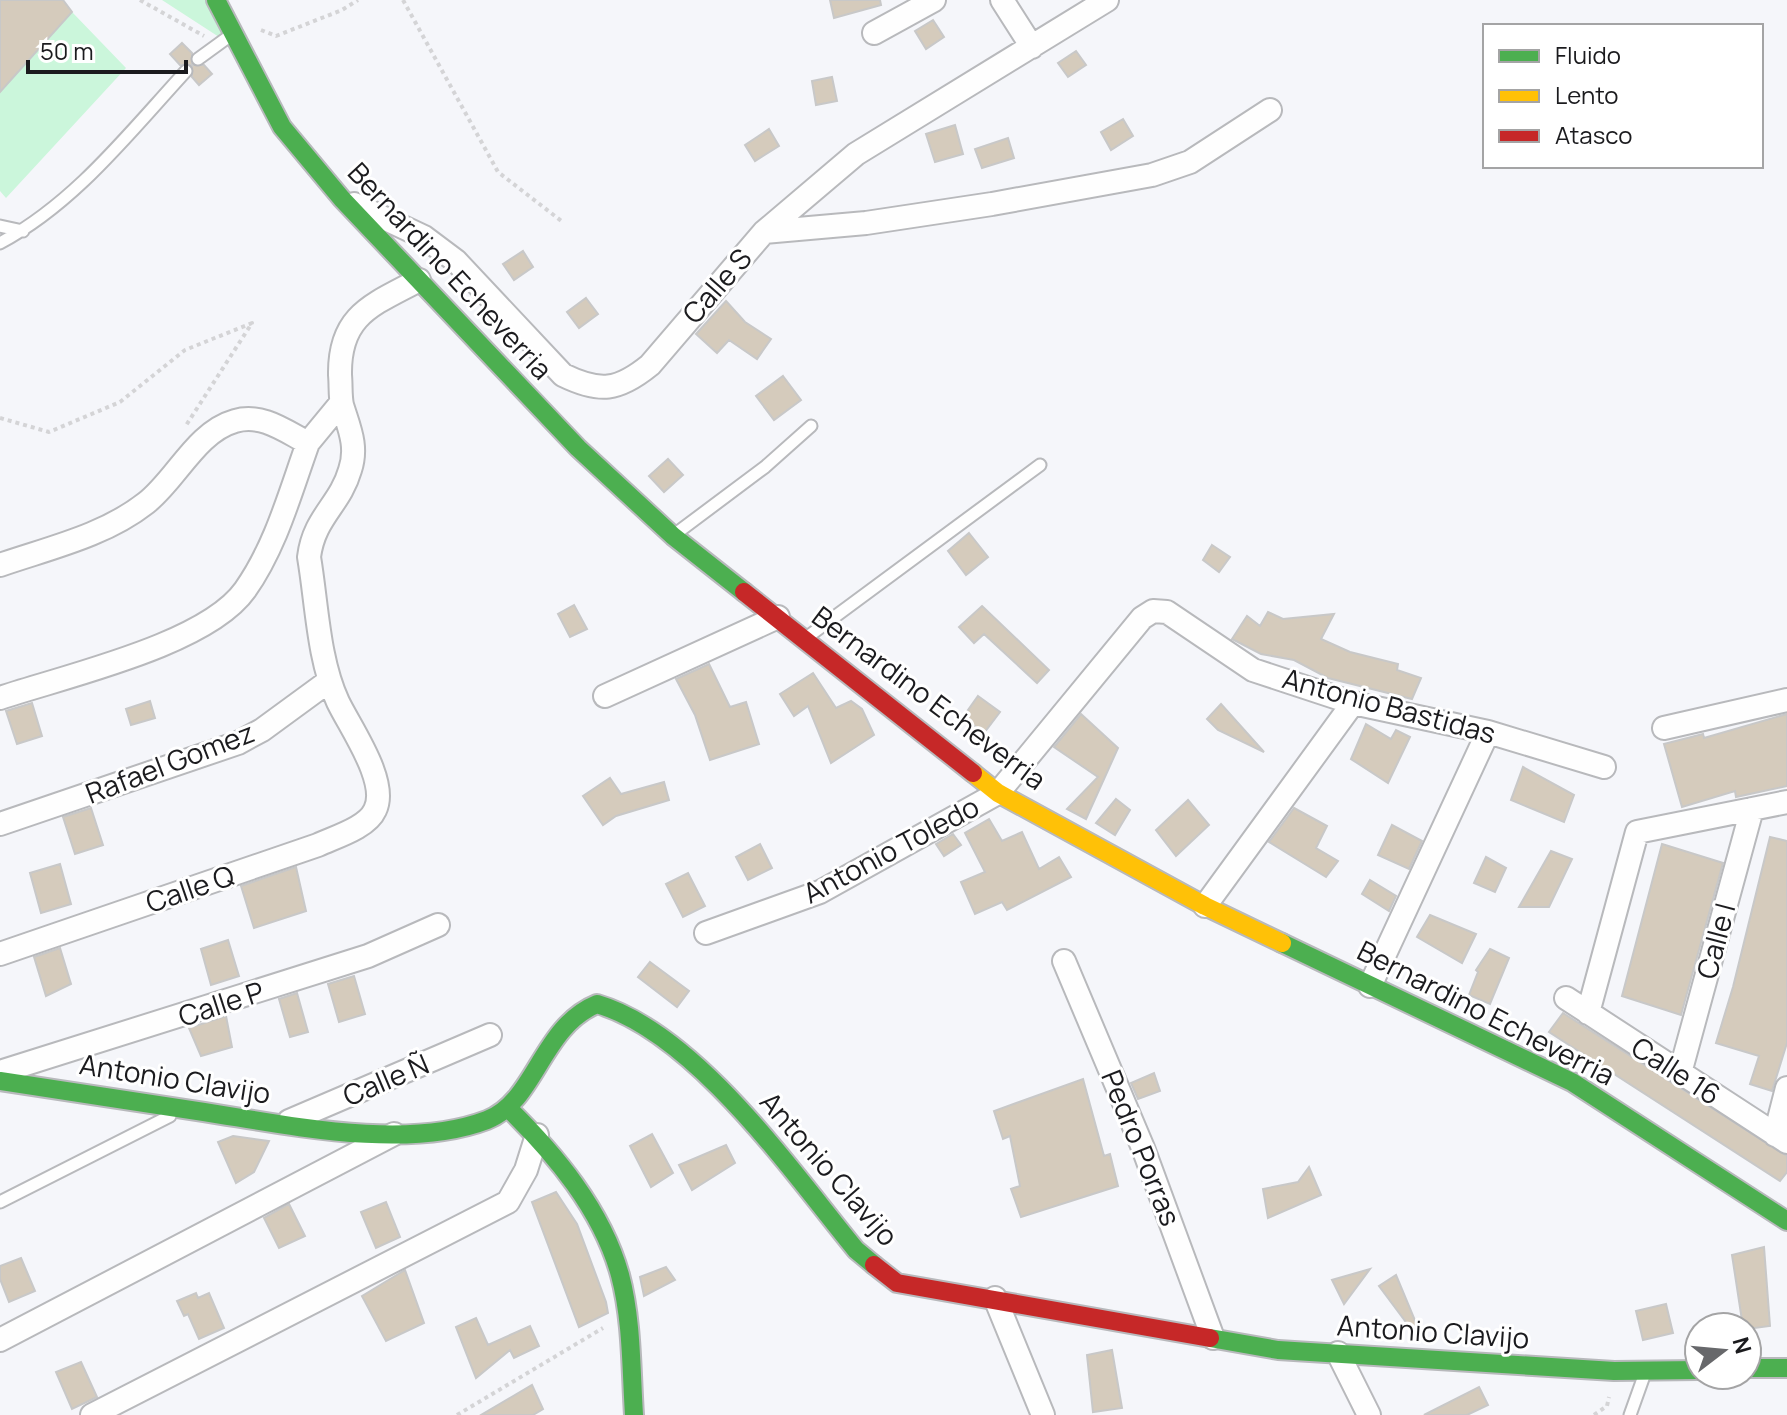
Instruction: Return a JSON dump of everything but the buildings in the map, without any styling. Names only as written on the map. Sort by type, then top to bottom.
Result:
[{"type":"street","points":[[874,33],[934,0]]},
{"type":"street","points":[[1002,0],[1032,47]]},
{"type":"street","name":"Calle S","points":[[342,199],[424,237],[456,261],[563,375],[584,385],[608,388],[630,381],[650,365],[764,232],[856,154],[1107,0]]},
{"type":"street","name":"Bernardino Echeverria","points":[[219,7],[225,39],[282,127],[342,199],[578,448],[673,536],[998,793],[1205,906],[1572,1082],[1787,1221]]},
{"type":"street","points":[[764,232],[950,211],[1152,175],[1190,162],[1270,110]]},
{"type":"street","points":[[329,681],[309,557],[312,538],[320,519],[350,472],[354,446],[341,403],[340,346],[353,323],[372,305],[419,280]]},
{"type":"street","points":[[0,698],[162,644],[208,624],[243,593],[270,550],[308,443],[341,403]]},
{"type":"street","points":[[0,565],[110,527],[147,503],[207,437],[234,421],[261,419],[308,443]]},
{"type":"street","name":"Antonio Bastidas","points":[[1142,618],[1153,611],[1167,612],[1253,670],[1353,703],[1488,732],[1604,767]]},
{"type":"street","points":[[605,696],[778,617]]},
{"type":"street","name":"Antonio Toledo","points":[[706,933],[820,892],[998,793],[1142,618]]},
{"type":"street","name":"Calle Q","points":[[0,954],[318,845],[354,828],[375,813],[379,797],[376,776],[329,681]]},
{"type":"street","name":"Rafael Gomez","points":[[0,824],[238,743],[262,730],[329,681]]},
{"type":"street","points":[[1664,728],[1787,700]]},
{"type":"street","points":[[1205,906],[1353,703]]},
{"type":"street","points":[[1370,986],[1488,732]]},
{"type":"street","points":[[1588,1013],[1637,832],[1787,802]]},
{"type":"street","name":"Calle I","points":[[1680,1073],[1752,809]]},
{"type":"street","name":"Calle P","points":[[0,1072],[368,956],[438,925]]},
{"type":"street","name":"Pedro Porras","points":[[1064,961],[1143,1148],[1213,1338]]},
{"type":"street","name":"Calle 16","points":[[1566,998],[1781,1138]]},
{"type":"street","name":"Antonio Clavijo","points":[[0,1081],[282,1124],[395,1134],[463,1127],[508,1108],[566,1022],[597,1004],[621,1011],[678,1051],[736,1105],[856,1250],[897,1283],[1278,1350],[1645,1372],[1683,1371]]},
{"type":"street","name":"Calle Ñ","points":[[282,1124],[490,1035]]},
{"type":"street","points":[[1781,1138],[1787,1088]]},
{"type":"street","points":[[508,1108],[537,1135],[574,1185],[612,1250],[626,1314],[634,1415]]},
{"type":"street","points":[[0,1340],[395,1134]]},
{"type":"street","points":[[92,1415],[508,1202],[526,1170],[537,1135]]},
{"type":"street","points":[[995,1298],[1043,1415]]},
{"type":"street","points":[[1338,1353],[1369,1415]]},
{"type":"street","points":[[1763,1368],[1787,1368]]},
{"type":"lane","points":[[198,59],[225,39]]},
{"type":"lane","points":[[0,243],[23,231],[77,189],[186,71]]},
{"type":"lane","points":[[0,226],[23,231]]},
{"type":"lane","points":[[673,536],[765,467],[811,426]]},
{"type":"lane","points":[[806,639],[1040,465]]},
{"type":"lane","points":[[0,1202],[185,1109]]},
{"type":"lane","points":[[1630,1415],[1645,1372]]},
{"type":"path","points":[[140,0],[225,39]]},
{"type":"path","points":[[219,7],[276,36],[342,10],[358,0]]},
{"type":"path","points":[[403,0],[498,172],[564,223]]},
{"type":"path","points":[[0,418],[49,432],[120,402],[185,350],[252,323],[186,423],[183,436]]},
{"type":"path","points":[[457,1415],[626,1314]]},
{"type":"green space","points":[[162,0],[218,0],[236,48]]},
{"type":"green space","points":[[72,12],[126,68],[6,198],[0,191],[0,92]]},
{"type":"traffic: fast","points":[[216,0],[282,127],[342,199],[578,448],[673,536],[744,592]]},
{"type":"traffic: fast","points":[[1282,943],[1572,1082],[1787,1221]]},
{"type":"traffic: fast","points":[[0,1081],[309,1128],[384,1135],[420,1134],[455,1129],[487,1120],[503,1111],[529,1081],[563,1029],[597,1004],[634,1020],[670,1044],[706,1074],[772,1146],[856,1250],[874,1265]]},
{"type":"traffic: fast","points":[[508,1108],[543,1144],[575,1184],[612,1251],[627,1309],[634,1415]]},
{"type":"traffic: fast","points":[[1210,1338],[1278,1350],[1614,1371],[1683,1370]]},
{"type":"traffic: fast","points":[[1763,1368],[1787,1368]]},
{"type":"traffic: slow","points":[[973,773],[998,793],[1205,906],[1282,943]]},
{"type":"traffic: jam","points":[[744,592],[973,773]]},
{"type":"traffic: jam","points":[[874,1265],[897,1283],[1210,1338]]}]
